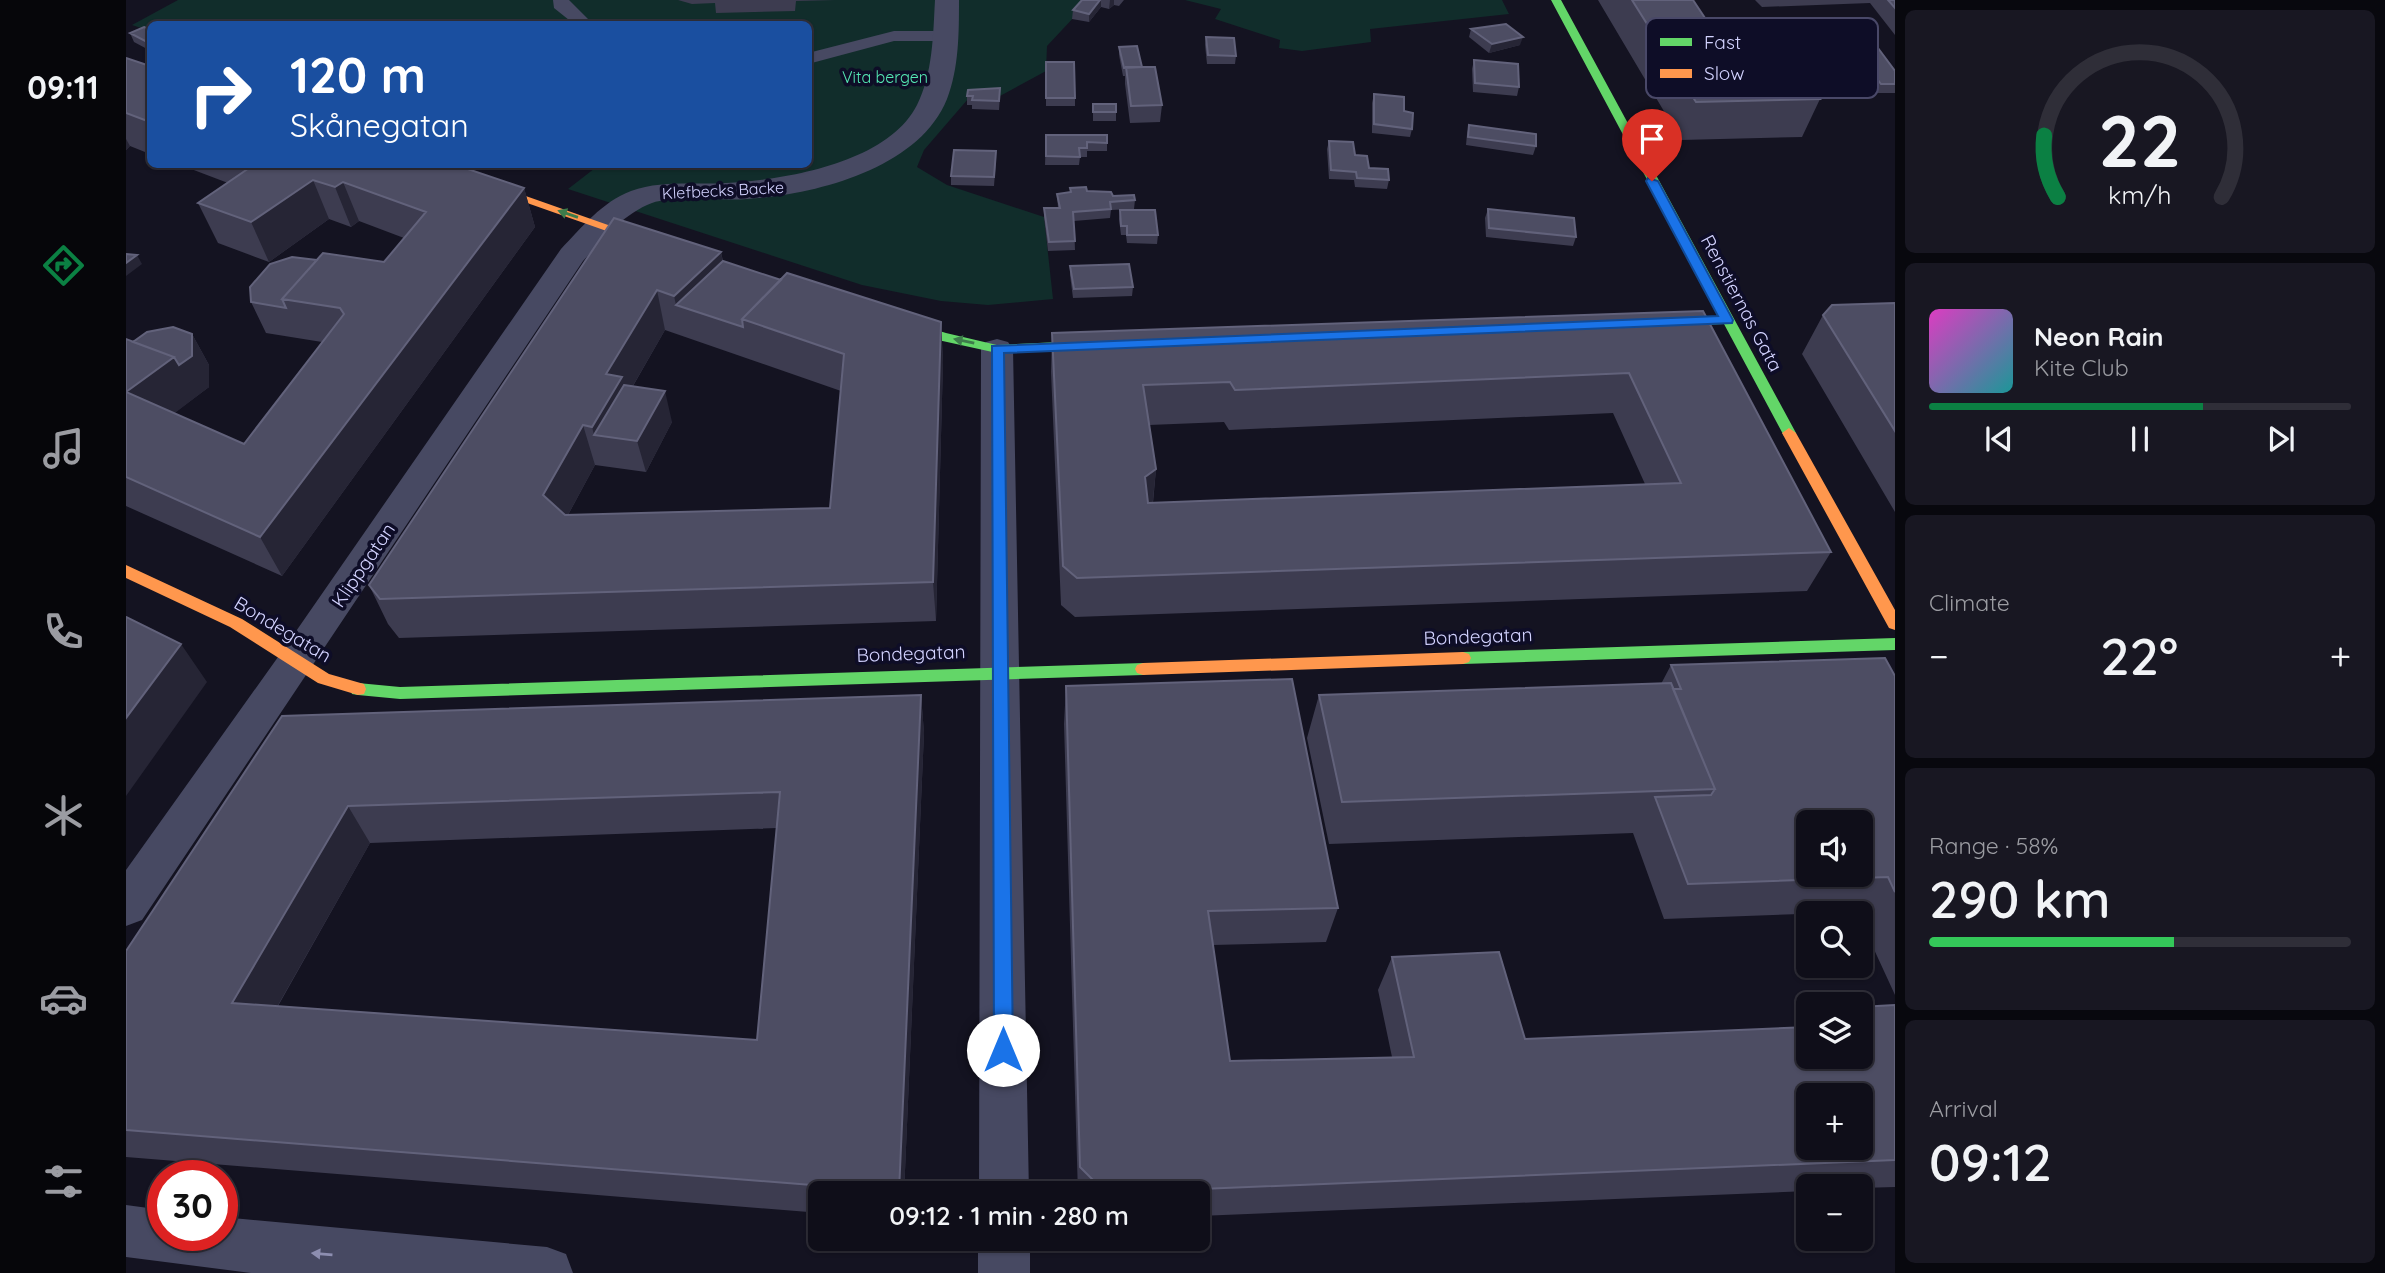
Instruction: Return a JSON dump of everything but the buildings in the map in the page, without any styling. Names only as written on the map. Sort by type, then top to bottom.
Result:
[{"type":"street","name":"Klefbecks Backe","points":[[601,225],[621,205],[638,197],[657,193],[784,188],[832,177],[881,153],[912,131],[925,116],[940,77],[946,36],[947,0]]},
{"type":"street","name":"Renstiernas Gata","points":[[1556,0],[1727,320],[1895,624]]},
{"type":"street","points":[[434,168],[666,247]]},
{"type":"street","name":"Klippgatan","points":[[126,906],[297,661],[561,271],[601,225]]},
{"type":"street","points":[[872,314],[943,337],[997,349],[1122,344]]},
{"type":"street","points":[[1637,324],[1727,320]]},
{"type":"street","points":[[997,349],[1002,671],[1004,1181]]},
{"type":"street","name":"Bondegatan","points":[[126,571],[236,623],[324,679],[357,689],[400,693],[1002,671],[1895,645]]},
{"type":"street","points":[[126,1231],[252,1261],[547,1273]]},
{"type":"street","points":[[1004,1251],[1004,1273]]},
{"type":"lane","points":[[561,0],[560,4],[580,21]]},
{"type":"lane","points":[[812,58],[894,36],[946,36]]},
{"type":"green space","name":"Vita bergen","points":[[178,0],[1090,0],[1047,46],[1046,71],[1000,96],[968,99],[924,150],[917,167],[947,185],[1044,217],[1053,299],[988,305],[941,301],[862,285],[568,189],[595,168],[812,168],[812,21],[147,21],[147,30],[132,25]]},
{"type":"green space","points":[[1185,0],[1502,0],[1509,14],[1370,29],[1371,42],[1302,51],[1279,48],[1280,40],[1215,19],[1221,9]]},
{"type":"traffic: fast","points":[[1556,0],[1789,433]]},
{"type":"traffic: fast","points":[[1655,323],[1727,320]]},
{"type":"traffic: fast","points":[[893,321],[943,337],[997,349],[1102,344]]},
{"type":"traffic: fast","points":[[1463,658],[1895,644]]},
{"type":"traffic: fast","points":[[358,689],[400,693],[1143,669]]},
{"type":"traffic: slow","points":[[434,168],[656,244]]},
{"type":"traffic: slow","points":[[1789,433],[1895,624]]},
{"type":"traffic: slow","points":[[126,571],[236,623],[324,679],[358,689]]},
{"type":"traffic: slow","points":[[1143,669],[1463,658]]},
{"type":"route","points":[[1003,1050],[1002,671],[997,349],[1727,320],[1652,181]]}]
